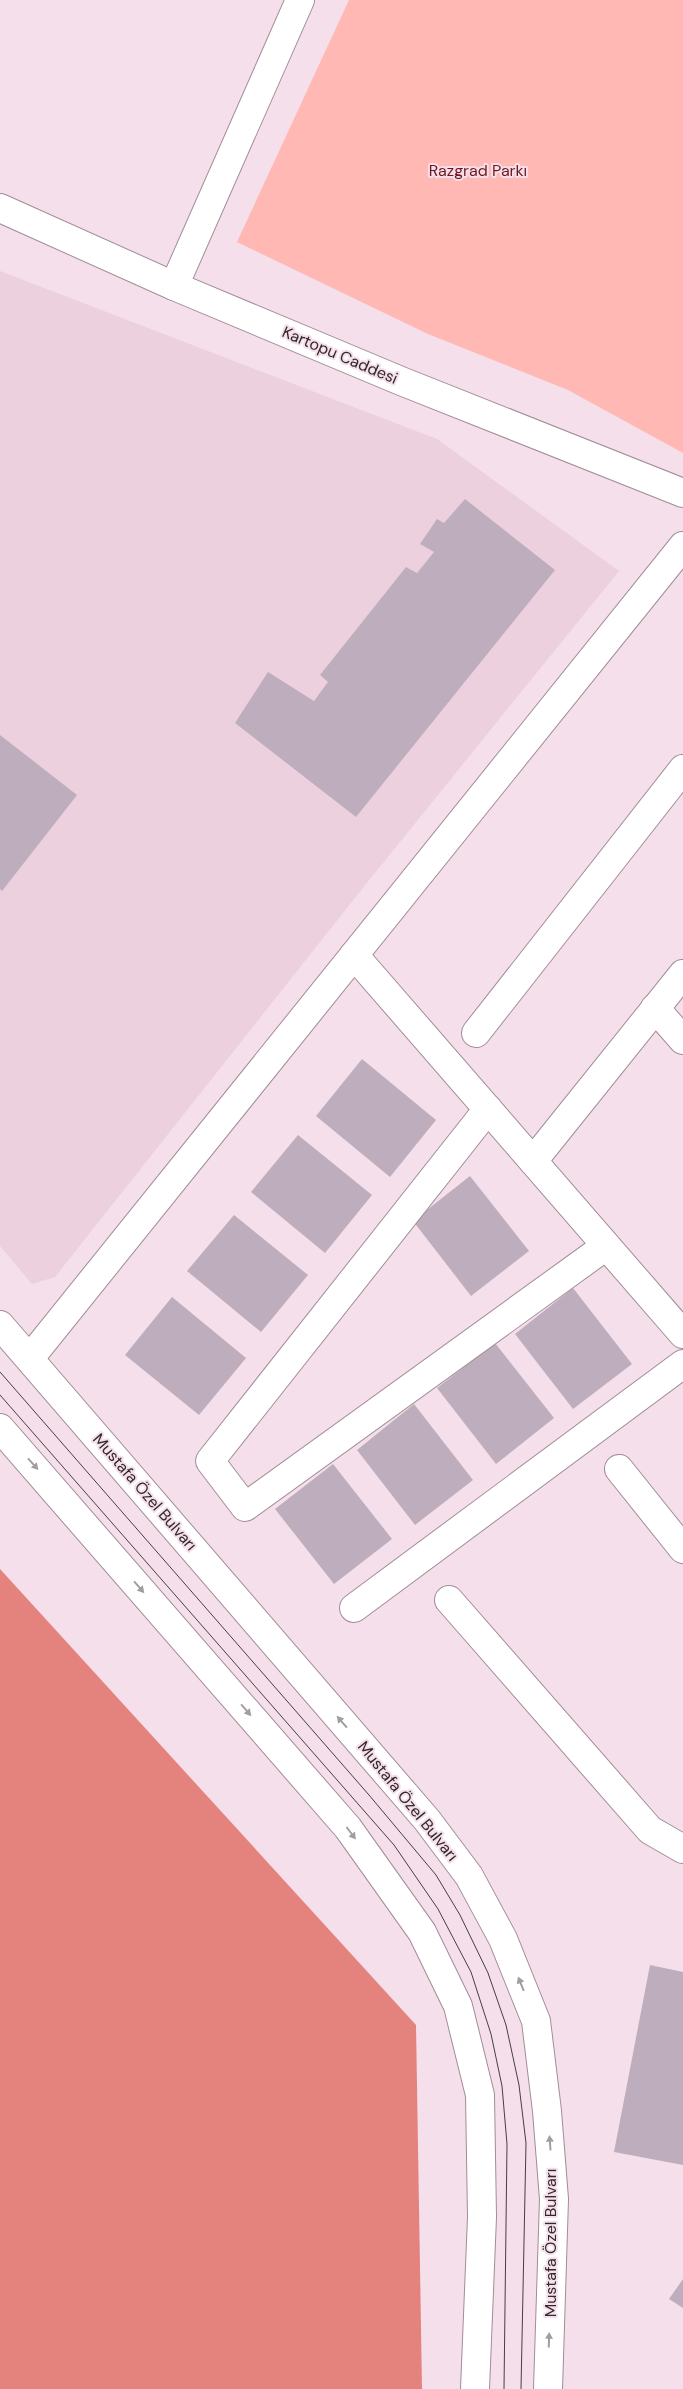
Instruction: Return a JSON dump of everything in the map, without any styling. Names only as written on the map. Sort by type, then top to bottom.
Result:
[{"type":"main road","points":[[174,286],[300,0]]},
{"type":"main road","name":"Kartopu Caddesi","points":[[0,208],[174,286],[401,380],[683,493]]},
{"type":"main road","points":[[30,1358],[683,546]]},
{"type":"main road","points":[[476,1033],[683,769]]},
{"type":"main road","points":[[354,955],[683,1334]]},
{"type":"main road","points":[[533,1161],[683,974]]},
{"type":"main road","points":[[655,1008],[683,1040]]},
{"type":"main road","points":[[488,1109],[210,1461],[245,1507],[606,1246]]},
{"type":"main road","name":"Mustafa Özel Bulvarı","points":[[0,1325],[427,1820],[469,1876],[503,1939],[536,2021],[547,2111],[554,2200],[548,2389]]},
{"type":"main road","points":[[354,1608],[683,1364]]},
{"type":"main road","points":[[0,1428],[348,1828],[422,1932],[458,2006],[480,2095],[482,2217],[475,2389]]},
{"type":"main road","points":[[619,1469],[683,1549]]},
{"type":"main road","points":[[449,1600],[650,1830],[683,1849]]},
{"type":"shaded area","points":[[0,271],[437,439],[619,571],[362,889],[55,1277],[32,1284],[0,1246]]},
{"type":"shaded area","points":[[0,1569],[416,2025],[422,2389],[0,2389]]},
{"type":"green space","name":"Razgrad Parkı","points":[[349,0],[683,0],[683,453],[568,390],[428,334],[237,242]]},
{"type":"building","points":[[465,499],[555,570],[356,817],[235,723],[268,672],[314,701],[328,682],[320,675],[406,567],[417,573],[434,552],[420,544],[437,519],[444,523]]},
{"type":"building","points":[[0,735],[77,795],[2,891],[0,889]]},
{"type":"building","points":[[362,1059],[436,1120],[390,1177],[316,1116]]},
{"type":"building","points":[[298,1135],[372,1195],[325,1253],[251,1192]]},
{"type":"building","points":[[470,1176],[529,1251],[471,1296],[413,1221]]},
{"type":"building","points":[[234,1215],[308,1275],[261,1332],[187,1271]]},
{"type":"building","points":[[573,1288],[632,1364],[573,1409],[515,1334]]},
{"type":"building","points":[[172,1297],[246,1358],[199,1415],[125,1355]]},
{"type":"building","points":[[495,1343],[554,1418],[496,1464],[437,1388]]},
{"type":"building","points":[[414,1404],[473,1480],[415,1525],[357,1450]]},
{"type":"building","points":[[333,1464],[392,1539],[334,1584],[275,1509]]},
{"type":"building","points":[[650,1965],[683,1972],[683,2165],[614,2152]]},
{"type":"building","points":[[683,2279],[683,2308],[669,2299]]},
{"type":"tram line","points":[[0,1372],[369,1795],[436,1875],[460,1915],[488,1973],[506,2025],[519,2085],[526,2143],[521,2389]]},
{"type":"tram line","points":[[0,1395],[394,1845],[438,1909],[471,1972],[491,2034],[502,2086],[507,2144],[504,2389]]}]
